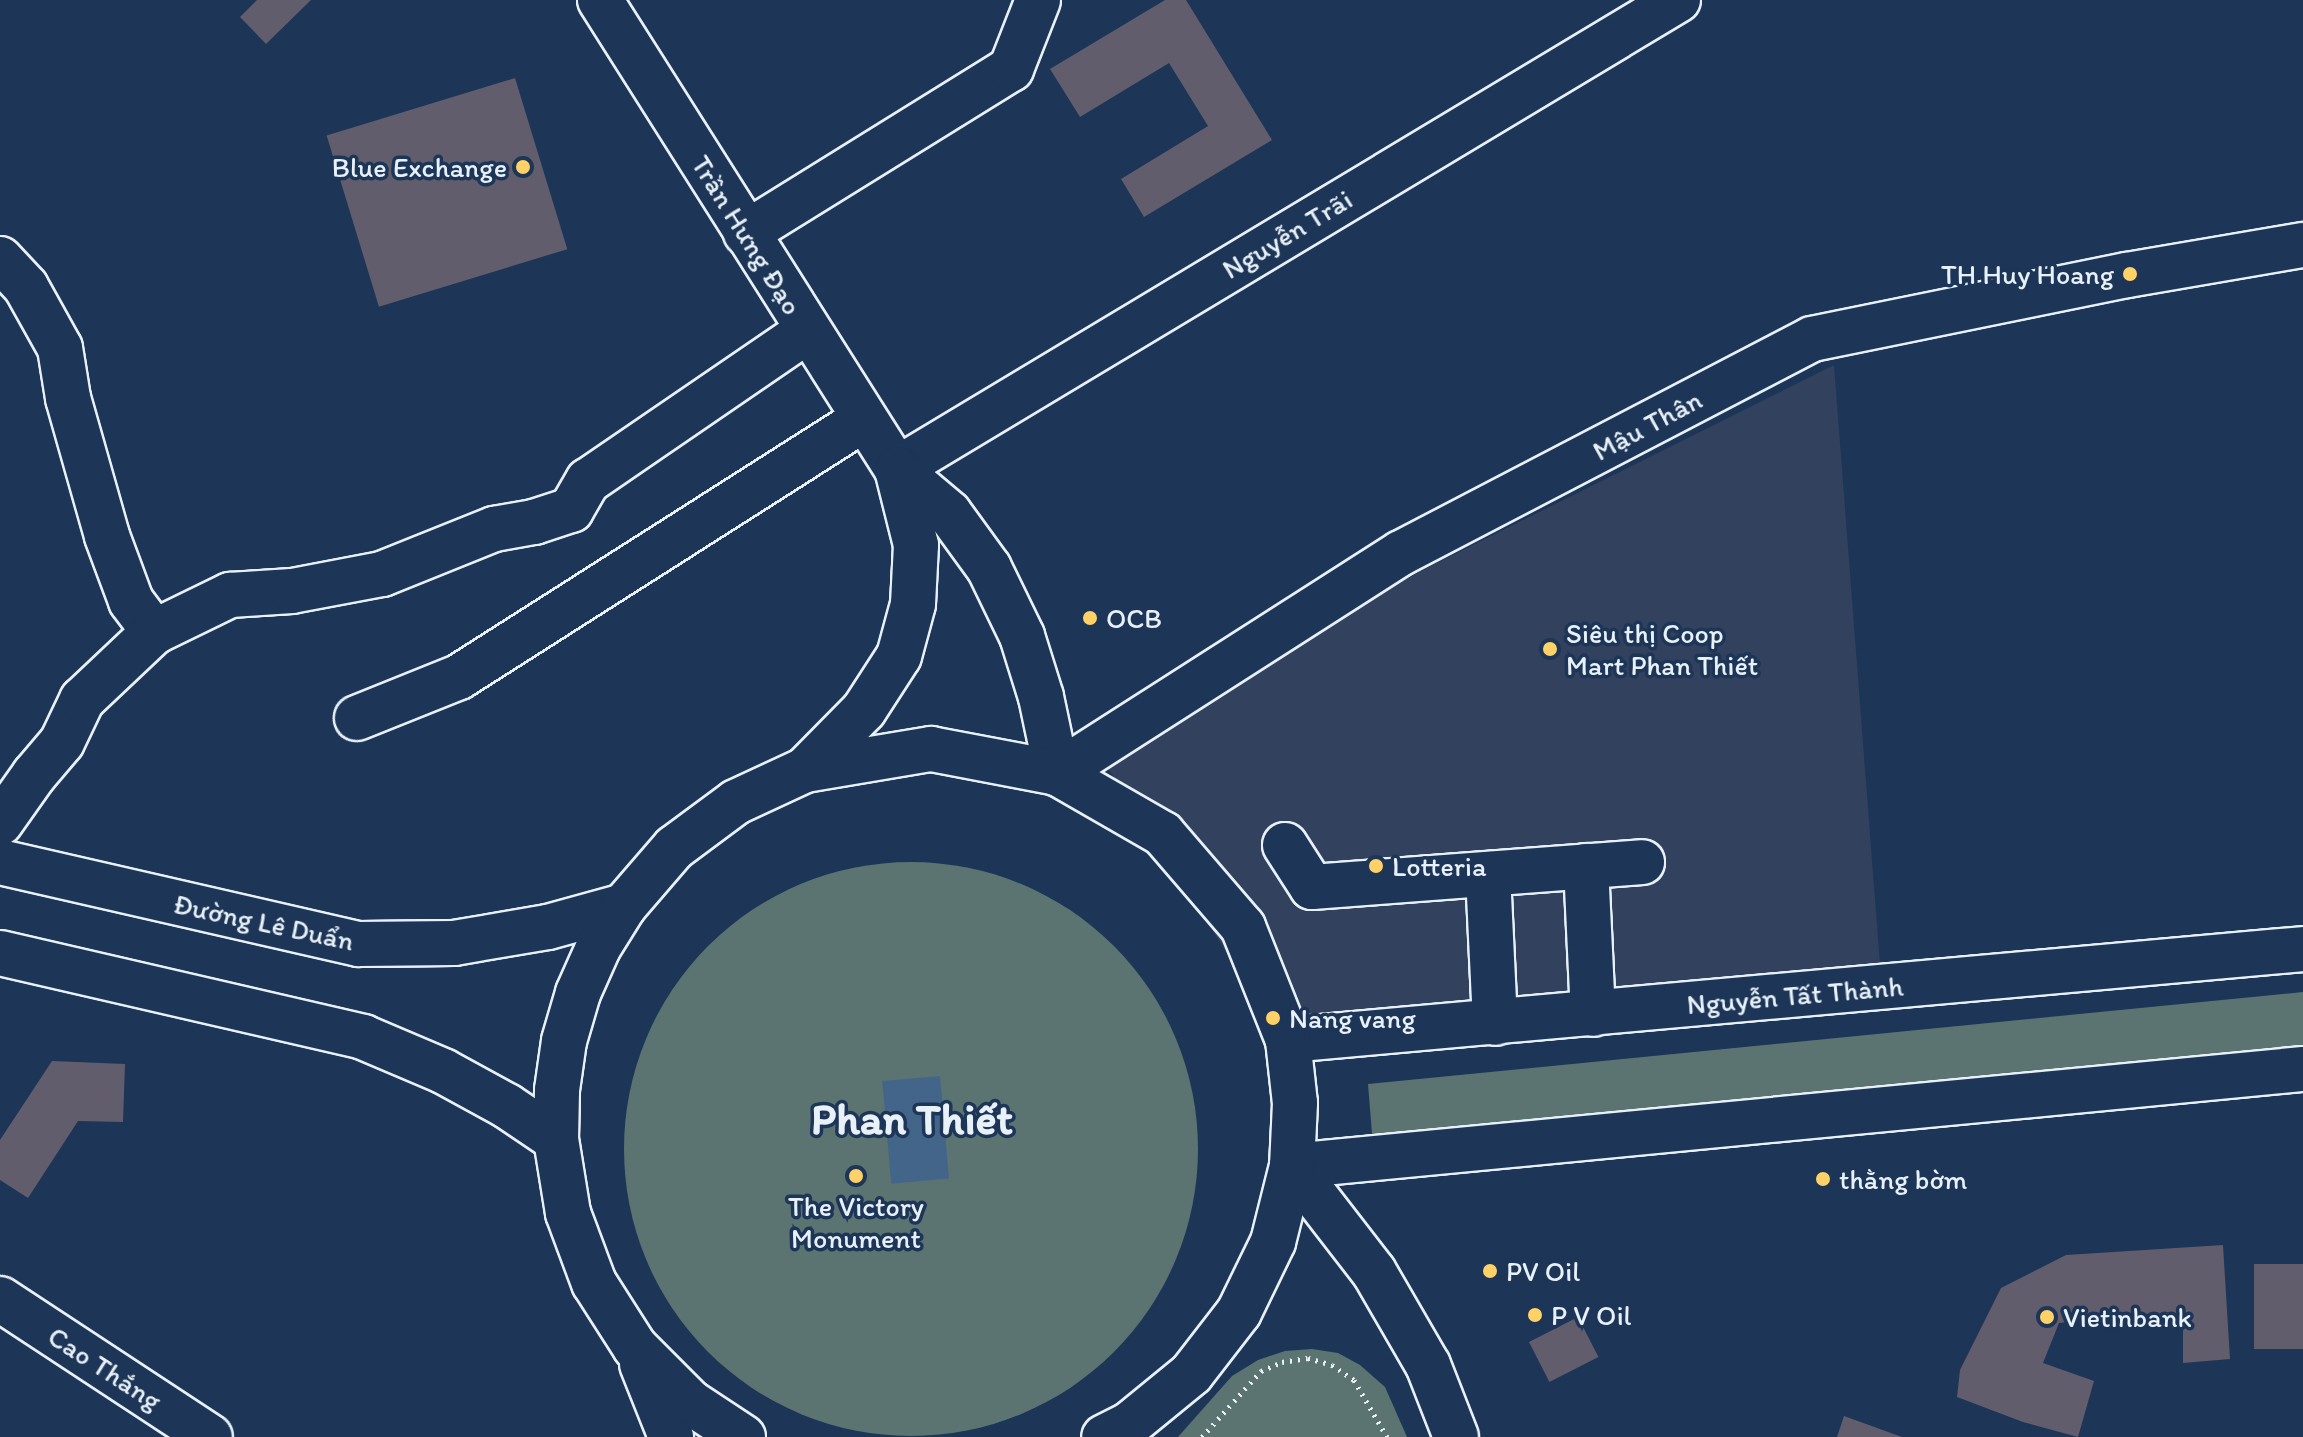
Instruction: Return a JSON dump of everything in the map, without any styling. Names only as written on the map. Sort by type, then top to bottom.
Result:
[{"type":"main road","name":"Trần Hưng Đạo","points":[[600,0],[897,469],[949,513],[989,568],[1022,636],[1041,697],[1057,773]]},
{"type":"main road","points":[[746,233],[1011,69],[1038,0]]},
{"type":"main road","name":"Nguyễn Trãi","points":[[897,469],[1678,0]]},
{"type":"main road","name":"Mậu Thân","points":[[1057,773],[1401,553],[1812,339],[2127,275],[2303,245]]},
{"type":"main road","points":[[0,259],[26,287],[60,348],[71,410],[107,536],[131,601],[154,632]]},
{"type":"main road","points":[[0,823],[62,742],[82,700],[154,632],[230,595],[292,591],[382,574],[494,529],[534,522],[571,510],[588,481],[807,331]]},
{"type":"main road","points":[[357,718],[459,677],[864,419]]},
{"type":"main road","name":"Trần Hưng Đạo","points":[[805,770],[864,710],[899,656],[913,604],[916,545],[897,469]]},
{"type":"main road","points":[[671,1437],[635,1347],[594,1283],[568,1213],[556,1139],[557,1090],[564,1041],[578,993],[598,948],[624,906],[687,839],[736,802],[805,770],[931,749],[1057,773],[1163,834],[1243,927],[1288,1040],[1295,1103],[1292,1166],[1273,1242],[1239,1312],[1191,1374],[1130,1424],[1104,1437]]},
{"type":"main road","points":[[1285,845],[1312,887],[1642,862]]},
{"type":"main road","name":"Đường Lê Duẩn","points":[[0,862],[359,944],[454,943],[548,927],[624,906]]},
{"type":"main road","points":[[1586,866],[1593,1014]]},
{"type":"main road","points":[[1488,874],[1495,1023]]},
{"type":"main road","name":"Nguyễn Tất Thành","points":[[1288,1040],[2303,949]]},
{"type":"main road","points":[[0,953],[363,1037],[443,1071],[507,1106],[556,1139]]},
{"type":"main road","points":[[1292,1166],[2303,1069]]},
{"type":"main road","points":[[1292,1166],[1374,1272],[1428,1365],[1456,1437]]},
{"type":"main road","name":"Cao Thắng","points":[[0,1299],[202,1435]]},
{"type":"main road","points":[[635,1347],[690,1402],[743,1437]]},
{"type":"path","points":[[1202,1437],[1261,1371],[1308,1358],[1332,1365],[1354,1380],[1387,1437]]},
{"type":"shaded area","points":[[1834,365],[1880,964],[1270,1020],[1091,742],[1427,568]]},
{"type":"shaded area","points":[[940,1076],[949,1179],[891,1184],[882,1081]]},
{"type":"green space","points":[[911,862],[967,867],[1021,883],[1071,910],[1114,946],[1150,989],[1177,1039],[1193,1093],[1198,1149],[1193,1205],[1177,1259],[1150,1309],[1114,1352],[1071,1388],[1021,1415],[967,1431],[911,1436],[855,1431],[801,1415],[751,1388],[708,1352],[672,1309],[645,1259],[629,1205],[624,1149],[629,1093],[645,1039],[672,989],[708,946],[751,910],[801,883],[855,867]]},
{"type":"green space","points":[[2303,992],[2303,1066],[1373,1146],[1368,1084]]},
{"type":"green space","points":[[1312,1349],[1338,1353],[1360,1365],[1385,1387],[1407,1437],[1178,1437],[1232,1376],[1258,1360],[1285,1351]]},
{"type":"building","points":[[257,0],[311,0],[266,44],[240,17]]},
{"type":"building","points":[[1165,0],[1186,0],[1272,140],[1144,217],[1121,179],[1208,126],[1169,63],[1080,117],[1050,69]]},
{"type":"building","points":[[515,78],[567,249],[379,307],[327,136]]},
{"type":"building","points":[[52,1061],[125,1064],[123,1122],[78,1121],[28,1198],[0,1180],[0,1140]]},
{"type":"building","points":[[2223,1245],[2230,1359],[2183,1363],[2183,1314],[2133,1314],[2059,1323],[2043,1363],[2094,1381],[2078,1437],[2023,1422],[1957,1397],[1960,1370],[2001,1288],[2066,1255]]},
{"type":"building","points":[[2254,1264],[2303,1264],[2303,1349],[2254,1349]]},
{"type":"building","points":[[1578,1317],[1598,1357],[1549,1382],[1529,1342]]},
{"type":"building","points":[[1844,1416],[1902,1437],[1837,1437]]},
{"type":"place","name":"Blue Exchange","points":[[523,167]]},
{"type":"place","name":"TH Huy Hoang","points":[[2130,274]]},
{"type":"place","name":"OCB","points":[[1090,618]]},
{"type":"place","name":"Siêu thị Coop Mart Phan Thiết","points":[[1550,649]]},
{"type":"place","name":"Lotteria","points":[[1376,866]]},
{"type":"place","name":"Nang vang","points":[[1273,1018]]},
{"type":"place","name":"The Victory Monument","points":[[856,1176]]},
{"type":"place","name":"thằng bờm","points":[[1823,1179]]},
{"type":"place","name":"PV Oil","points":[[1490,1271]]},
{"type":"place","name":"P V Oil","points":[[1535,1315]]},
{"type":"place","name":"Vietinbank","points":[[2047,1317]]},
{"type":"district","name":"Phan Thiết","points":[[912,1119]]}]
